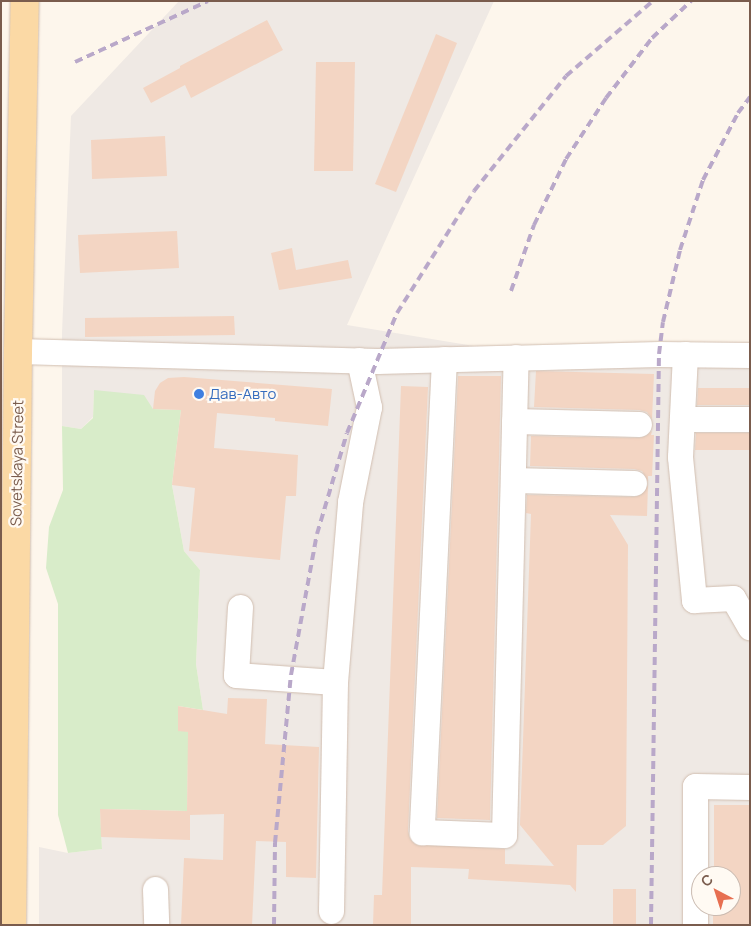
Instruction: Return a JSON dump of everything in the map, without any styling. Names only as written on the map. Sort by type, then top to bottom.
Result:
[{"type":"main road","name":"Sovetskaya Street","points":[[12,925],[18,351],[25,1]]},
{"type":"lane","points":[[18,351],[359,360],[685,354],[750,355]]},
{"type":"lane","points":[[685,354],[680,457],[694,600],[733,598],[750,627]]},
{"type":"lane","points":[[444,359],[422,832],[504,835],[516,357]]},
{"type":"lane","points":[[331,911],[335,682],[350,502],[369,407],[359,360]]},
{"type":"lane","points":[[682,419],[750,419]]},
{"type":"lane","points":[[514,421],[639,424]]},
{"type":"lane","points":[[513,480],[634,483]]},
{"type":"lane","points":[[240,607],[236,675],[335,682]]},
{"type":"lane","points":[[695,925],[695,786],[750,787]]},
{"type":"lane","points":[[154,889],[156,925]]},
{"type":"shaded area","points":[[179,1],[494,1],[347,325],[474,346],[750,345],[750,925],[39,925],[39,847],[68,853],[102,849],[100,809],[187,811],[188,758],[201,733],[203,710],[196,664],[200,570],[184,551],[172,485],[181,410],[153,409],[94,391],[93,417],[81,429],[62,426],[62,333],[71,116]]},
{"type":"green space","points":[[94,390],[144,395],[153,409],[181,410],[172,485],[184,551],[200,570],[196,664],[203,710],[178,706],[178,730],[201,733],[188,759],[187,811],[100,809],[102,849],[68,853],[58,815],[58,604],[46,568],[49,527],[63,490],[62,426],[81,429],[93,418]]},
{"type":"building","points":[[267,20],[283,50],[191,98],[185,85],[151,103],[143,88]]},
{"type":"building","points":[[436,34],[457,43],[396,192],[375,184]]},
{"type":"building","points":[[316,62],[355,62],[353,171],[314,171]]},
{"type":"building","points":[[165,136],[167,176],[92,179],[91,140]]},
{"type":"building","points":[[177,231],[179,268],[80,273],[78,235]]},
{"type":"building","points":[[292,248],[296,270],[348,260],[352,278],[279,290],[271,253]]},
{"type":"building","points":[[234,316],[235,335],[85,337],[85,318]]},
{"type":"building","points":[[536,371],[654,374],[652,419],[647,412],[639,410],[534,407]]},
{"type":"building","points":[[458,376],[501,376],[490,820],[437,818]]},
{"type":"building","points":[[184,377],[332,389],[328,426],[275,421],[275,418],[217,413],[214,448],[298,455],[296,496],[286,496],[280,560],[189,551],[195,488],[172,485],[181,410],[153,409],[155,391],[160,383],[168,378]]},
{"type":"building","points":[[401,386],[428,387],[408,831],[410,839],[415,844],[505,849],[505,864],[554,866],[520,825],[531,514],[526,513],[527,495],[634,497],[641,495],[648,485],[647,516],[610,515],[628,545],[626,826],[603,845],[577,845],[576,892],[570,885],[468,879],[469,869],[411,867],[411,925],[373,925],[374,895],[382,895]]},
{"type":"building","points":[[698,388],[750,388],[750,405],[697,405]]},
{"type":"building","points":[[652,431],[651,435],[654,435],[652,476],[648,476],[648,482],[642,471],[634,469],[530,466],[531,436],[639,438],[646,436]]},
{"type":"building","points":[[696,433],[750,433],[750,450],[695,450]]},
{"type":"building","points":[[228,698],[267,699],[265,744],[319,747],[316,878],[286,877],[286,842],[256,841],[252,925],[181,925],[184,858],[223,860],[224,814],[190,815],[190,840],[101,837],[100,809],[187,811],[188,732],[178,731],[178,706],[227,714]]},
{"type":"building","points":[[714,805],[750,805],[750,925],[713,925],[713,916],[741,916],[741,866],[714,866]]},
{"type":"building","points":[[613,889],[636,889],[636,925],[613,925]]},
{"type":"railway","points":[[75,62],[208,1]]},
{"type":"railway","points":[[274,925],[275,843],[291,675],[317,534],[347,433],[397,313],[474,191],[566,76],[653,1]]},
{"type":"railway","points":[[511,291],[534,225],[566,159],[606,98],[652,38],[691,1]]},
{"type":"railway","points":[[651,925],[659,354],[663,322],[680,250],[703,180],[738,113],[750,97]]},
{"type":"place","name":"Дав-Авто","points":[[199,394]]}]
